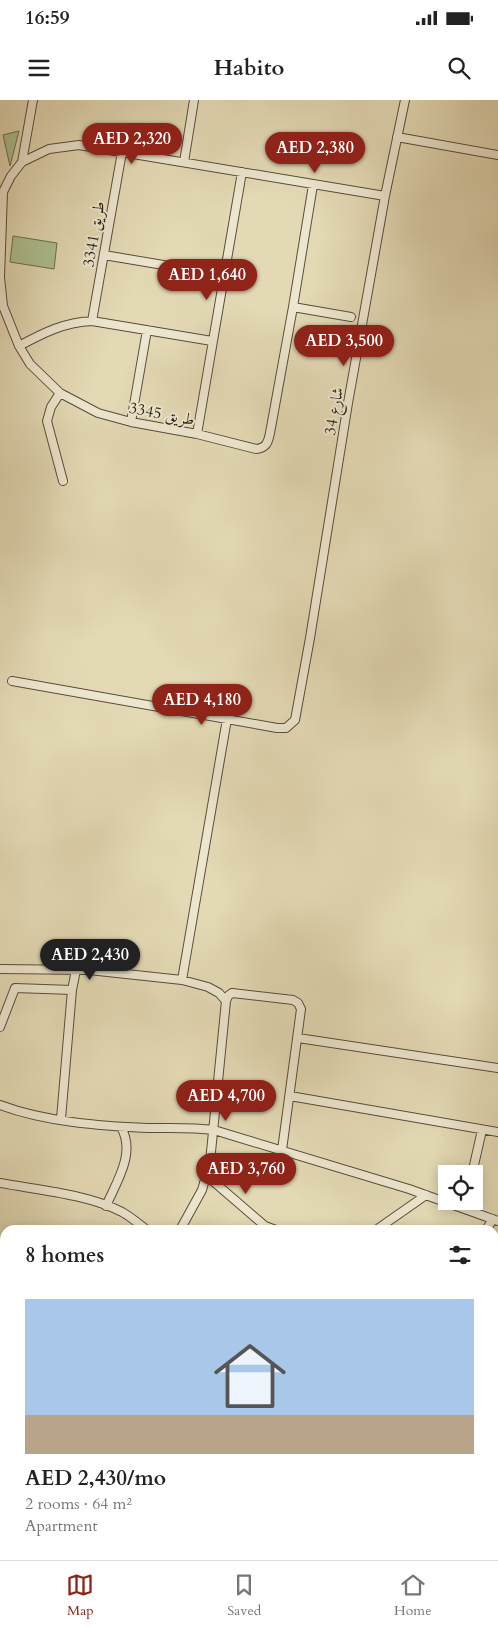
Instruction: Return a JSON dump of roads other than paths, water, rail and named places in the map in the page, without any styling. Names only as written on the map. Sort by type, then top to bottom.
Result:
[{"type":"street","points":[[22,162],[33,100]]},
{"type":"street","points":[[184,162],[194,100]]},
{"type":"street","name":"شارع 34","points":[[227,719],[286,728],[292,724],[296,715],[385,196],[405,100]]},
{"type":"street","points":[[397,137],[498,154]]},
{"type":"street","points":[[22,162],[49,149],[78,145],[385,196]]},
{"type":"street","name":"طريق 3341","points":[[92,321],[122,152]]},
{"type":"street","name":"طريق 3345","points":[[22,162],[11,176],[3,192],[0,277],[3,306],[19,346],[30,364],[60,393],[98,412],[130,422],[197,434],[256,449],[262,448],[269,440],[293,307]]},
{"type":"street","points":[[197,434],[242,172]]},
{"type":"street","points":[[313,185],[293,307],[351,317]]},
{"type":"street","points":[[104,255],[223,275]]},
{"type":"street","points":[[19,346],[46,331],[62,325],[92,321],[212,341]]},
{"type":"street","points":[[130,422],[147,330]]},
{"type":"street","points":[[60,393],[51,407],[47,421],[63,481]]},
{"type":"street","points":[[12,681],[227,719],[182,980]]},
{"type":"street","points":[[0,969],[76,970],[182,980],[208,987],[219,993],[226,1001]]},
{"type":"street","points":[[61,1119],[72,990],[76,970]]},
{"type":"street","points":[[0,1027],[16,987],[72,990]]},
{"type":"street","points":[[183,1225],[196,1203],[207,1176],[214,1130],[226,1001],[228,996],[235,993],[296,1001],[300,1006],[298,1038],[282,1150]]},
{"type":"street","points":[[298,1038],[498,1068]]},
{"type":"street","points":[[290,1096],[498,1132]]},
{"type":"street","points":[[0,1106],[29,1114],[121,1127],[186,1127],[214,1130],[438,1198]]},
{"type":"street","points":[[106,1206],[127,1153],[127,1140],[121,1127]]},
{"type":"street","points":[[474,1165],[482,1130]]},
{"type":"street","points":[[207,1176],[265,1225]]},
{"type":"street","points":[[0,1183],[70,1196],[106,1206],[122,1212],[140,1225]]},
{"type":"street","points":[[383,1225],[426,1195]]},
{"type":"street","points":[[475,1210],[496,1220]]}]
